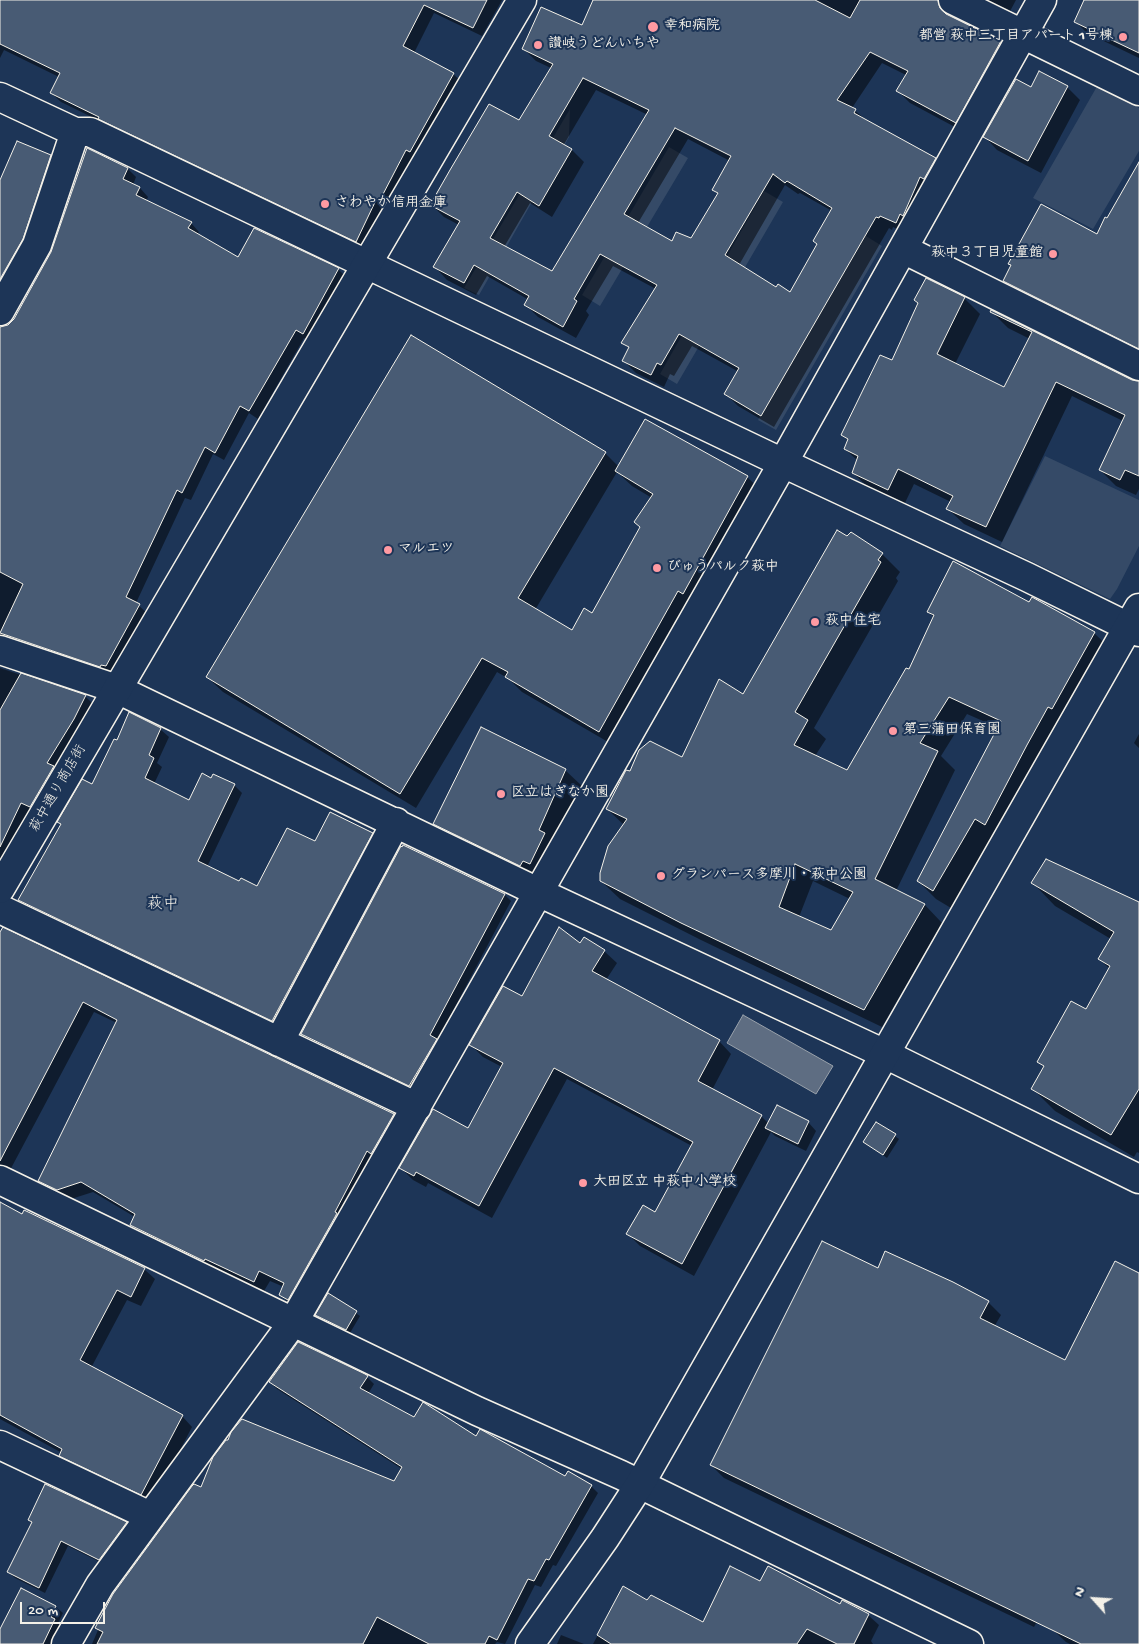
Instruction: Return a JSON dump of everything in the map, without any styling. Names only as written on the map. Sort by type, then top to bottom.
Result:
[{"type":"street","name":"萩中通り商店街","points":[[0,890],[522,0]]},
{"type":"street","points":[[953,0],[1139,91]]},
{"type":"street","points":[[66,1644],[100,1585],[294,1321],[783,463],[1042,0]]},
{"type":"street","points":[[0,97],[75,132],[90,132],[783,463],[1027,577],[1136,622],[885,1054],[640,1484],[605,1538],[530,1644]]},
{"type":"street","points":[[0,311],[37,245],[75,132]]},
{"type":"street","points":[[903,249],[1139,366]]},
{"type":"street","points":[[0,650],[117,688],[538,892],[885,1054],[1139,1179]]},
{"type":"street","points":[[279,1042],[396,822]]},
{"type":"street","points":[[0,909],[416,1107]]},
{"type":"street","points":[[0,1180],[477,1411],[640,1484],[969,1644]]},
{"type":"street","points":[[0,1445],[150,1516]]},
{"type":"shaded area","points":[[1099,83],[1139,108],[1139,151],[1093,229],[1033,198]]},
{"type":"shaded area","points":[[570,109],[569,137],[479,295],[464,288]]},
{"type":"shaded area","points":[[669,147],[688,158],[600,306],[582,295]]},
{"type":"shaded area","points":[[764,191],[783,202],[677,384],[660,374]]},
{"type":"shaded area","points":[[866,236],[882,246],[776,430],[758,420]]},
{"type":"shaded area","points":[[1045,456],[1139,500],[1139,546],[1110,599],[1000,546]]},
{"type":"shaded area","points":[[743,1015],[833,1066],[816,1094],[727,1043]]},
{"type":"building","points":[[0,0],[487,0],[473,28],[424,5],[403,46],[454,73],[410,152],[406,150],[380,200],[377,198],[356,242],[98,119],[99,117],[50,93],[60,73],[0,44]]},
{"type":"building","points":[[593,0],[815,0],[850,18],[860,0],[938,0],[940,8],[946,14],[1001,41],[956,123],[896,91],[908,71],[870,52],[837,100],[856,109],[854,113],[936,158],[924,179],[920,177],[903,216],[900,214],[896,223],[880,216],[879,218],[876,217],[761,416],[724,394],[739,368],[679,334],[661,365],[657,363],[651,375],[622,361],[629,347],[621,343],[657,285],[600,254],[574,299],[577,301],[563,327],[524,305],[529,296],[474,265],[464,283],[433,267],[460,221],[430,205],[489,104],[519,120],[553,64],[522,49],[541,7],[582,25]],"holes":[[[583,78],[649,110],[552,271],[490,238],[517,192],[539,206],[572,149],[549,136]],[[675,128],[731,156],[712,190],[718,193],[691,238],[676,232],[672,241],[624,214]],[[773,174],[785,183],[787,181],[832,208],[813,241],[817,244],[790,292],[778,284],[776,287],[725,255]]]},
{"type":"building","name":"都営 萩中三丁目アパート 1号棟","points":[[1084,0],[1139,0],[1139,53],[1074,22]]},
{"type":"building","points":[[1039,71],[1068,86],[1028,161],[983,137],[1016,79],[1031,87]]},
{"type":"building","points":[[17,141],[51,155],[23,239],[0,279],[0,180]]},
{"type":"building","points":[[87,148],[128,168],[123,179],[140,187],[136,195],[192,222],[188,228],[238,257],[254,228],[339,268],[303,334],[296,330],[249,411],[240,406],[215,453],[205,447],[182,493],[177,490],[126,597],[140,604],[106,666],[101,665],[100,667],[0,633],[23,584],[0,572],[0,327],[8,325],[14,319],[51,252]]},
{"type":"building","points":[[1139,162],[1139,349],[1003,281],[1011,265],[1008,264],[1041,204],[1097,234],[1105,217],[1107,218]]},
{"type":"building","points":[[926,278],[965,297],[937,354],[1004,387],[1032,332],[990,312],[991,310],[1132,380],[1139,381],[1139,476],[1125,470],[1120,480],[1099,470],[1125,415],[1056,382],[986,527],[946,509],[953,496],[898,469],[888,490],[852,473],[858,456],[844,449],[848,439],[841,435],[880,355],[892,360],[918,303],[914,300]]},
{"type":"building","points":[[411,335],[606,452],[518,598],[572,630],[584,608],[592,613],[640,527],[634,522],[653,494],[615,471],[645,419],[748,476],[683,594],[678,591],[599,732],[505,677],[508,672],[482,658],[400,794],[206,677]]},
{"type":"building","points":[[837,530],[847,536],[851,532],[883,553],[878,560],[881,562],[795,712],[808,720],[794,745],[847,770],[906,668],[909,669],[934,615],[927,612],[953,561],[1029,602],[1032,597],[1095,632],[1052,709],[1048,707],[985,825],[975,819],[933,891],[917,881],[1001,721],[949,697],[920,743],[938,751],[875,879],[925,904],[864,1010],[681,923],[600,881],[600,873],[608,846],[627,819],[606,809],[626,770],[630,771],[639,750],[650,741],[682,757],[719,679],[743,694]],"holes":[[[795,864],[853,892],[831,930],[779,907]]]},
{"type":"building","points":[[21,673],[86,695],[74,719],[47,763],[54,766],[30,807],[21,803],[0,847],[0,710]]},
{"type":"building","points":[[129,712],[161,728],[149,755],[154,758],[145,778],[189,800],[202,773],[211,778],[213,774],[235,784],[198,861],[239,881],[241,878],[257,886],[287,828],[315,841],[330,812],[373,833],[272,1021],[18,900],[61,824],[57,822],[82,779],[92,784],[114,739],[117,740]]},
{"type":"building","name":"区立はぎなか園","points":[[481,727],[566,769],[539,830],[545,833],[530,864],[523,861],[520,866],[433,824]]},
{"type":"building","points":[[403,845],[505,894],[430,1035],[437,1039],[409,1086],[301,1034]]},
{"type":"building","points":[[1046,859],[1139,902],[1139,1089],[1111,1135],[1031,1089],[1044,1066],[1037,1062],[1071,1001],[1086,1009],[1110,966],[1098,959],[1114,932],[1031,883]]},
{"type":"building","points":[[3,927],[394,1114],[371,1154],[367,1151],[335,1212],[337,1213],[335,1217],[288,1300],[279,1295],[284,1283],[259,1271],[254,1282],[205,1259],[204,1261],[130,1225],[135,1214],[81,1182],[57,1190],[38,1181],[117,1020],[83,1002],[0,1161],[0,932]]},
{"type":"building","points":[[559,927],[580,943],[584,937],[605,950],[592,971],[720,1040],[698,1081],[762,1115],[682,1264],[626,1234],[643,1205],[655,1212],[693,1142],[554,1068],[479,1206],[416,1172],[414,1176],[399,1168],[433,1109],[468,1128],[503,1063],[469,1045],[503,986],[522,996]]},
{"type":"building","points":[[777,1105],[809,1121],[798,1144],[765,1128]]},
{"type":"building","points":[[876,1122],[896,1134],[883,1155],[863,1142]]},
{"type":"building","points":[[0,1202],[22,1214],[24,1210],[145,1268],[131,1297],[117,1290],[80,1360],[183,1415],[141,1495],[59,1456],[62,1449],[0,1415]]},
{"type":"building","points":[[822,1241],[878,1268],[885,1251],[953,1282],[989,1301],[980,1318],[1065,1360],[1115,1261],[1139,1273],[1139,1644],[1081,1644],[710,1465]]},
{"type":"building","points":[[328,1293],[357,1311],[346,1330],[315,1315]]},
{"type":"building","points":[[298,1342],[365,1374],[368,1376],[360,1388],[414,1417],[423,1402],[476,1436],[480,1429],[565,1476],[568,1471],[592,1485],[549,1560],[546,1559],[534,1581],[528,1579],[497,1640],[489,1636],[485,1644],[429,1644],[377,1617],[363,1644],[97,1644],[103,1632],[95,1628],[113,1594],[192,1486],[194,1484],[201,1487],[213,1457],[228,1440],[231,1432],[242,1419],[394,1481],[402,1467],[269,1382]]},
{"type":"building","points":[[45,1484],[127,1522],[99,1560],[61,1541],[39,1588],[7,1572],[32,1522],[28,1520]]},
{"type":"building","points":[[730,1566],[760,1581],[768,1566],[840,1604],[842,1600],[869,1614],[854,1644],[837,1644],[807,1629],[797,1644],[611,1644],[597,1635],[623,1586],[647,1600],[651,1595],[703,1622]]},
{"type":"building","points":[[21,1588],[56,1606],[51,1617],[55,1619],[43,1644],[0,1644],[0,1629]]},
{"type":"place","name":"幸和病院","points":[[653,27]]},
{"type":"place","name":"都営 萩中三丁目アパート 1号棟","points":[[1123,37]]},
{"type":"place","name":"讃岐うどんいちや","points":[[538,45]]},
{"type":"place","name":"さわやか信用金庫","points":[[325,204]]},
{"type":"place","name":"萩中３丁目児童館","points":[[1053,254]]},
{"type":"place","name":"マルエツ","points":[[388,550]]},
{"type":"place","name":"びゅうパルク萩中","points":[[657,568]]},
{"type":"place","name":"萩中住宅","points":[[815,622]]},
{"type":"place","name":"第三蒲田保育園","points":[[893,731]]},
{"type":"place","name":"区立はぎなか園","points":[[501,794]]},
{"type":"place","name":"グランパース多摩川・萩中公園","points":[[661,876]]},
{"type":"place","name":"大田区立 中萩中小学校","points":[[583,1183]]},
{"type":"district","name":"萩中","points":[[163,906]]}]
